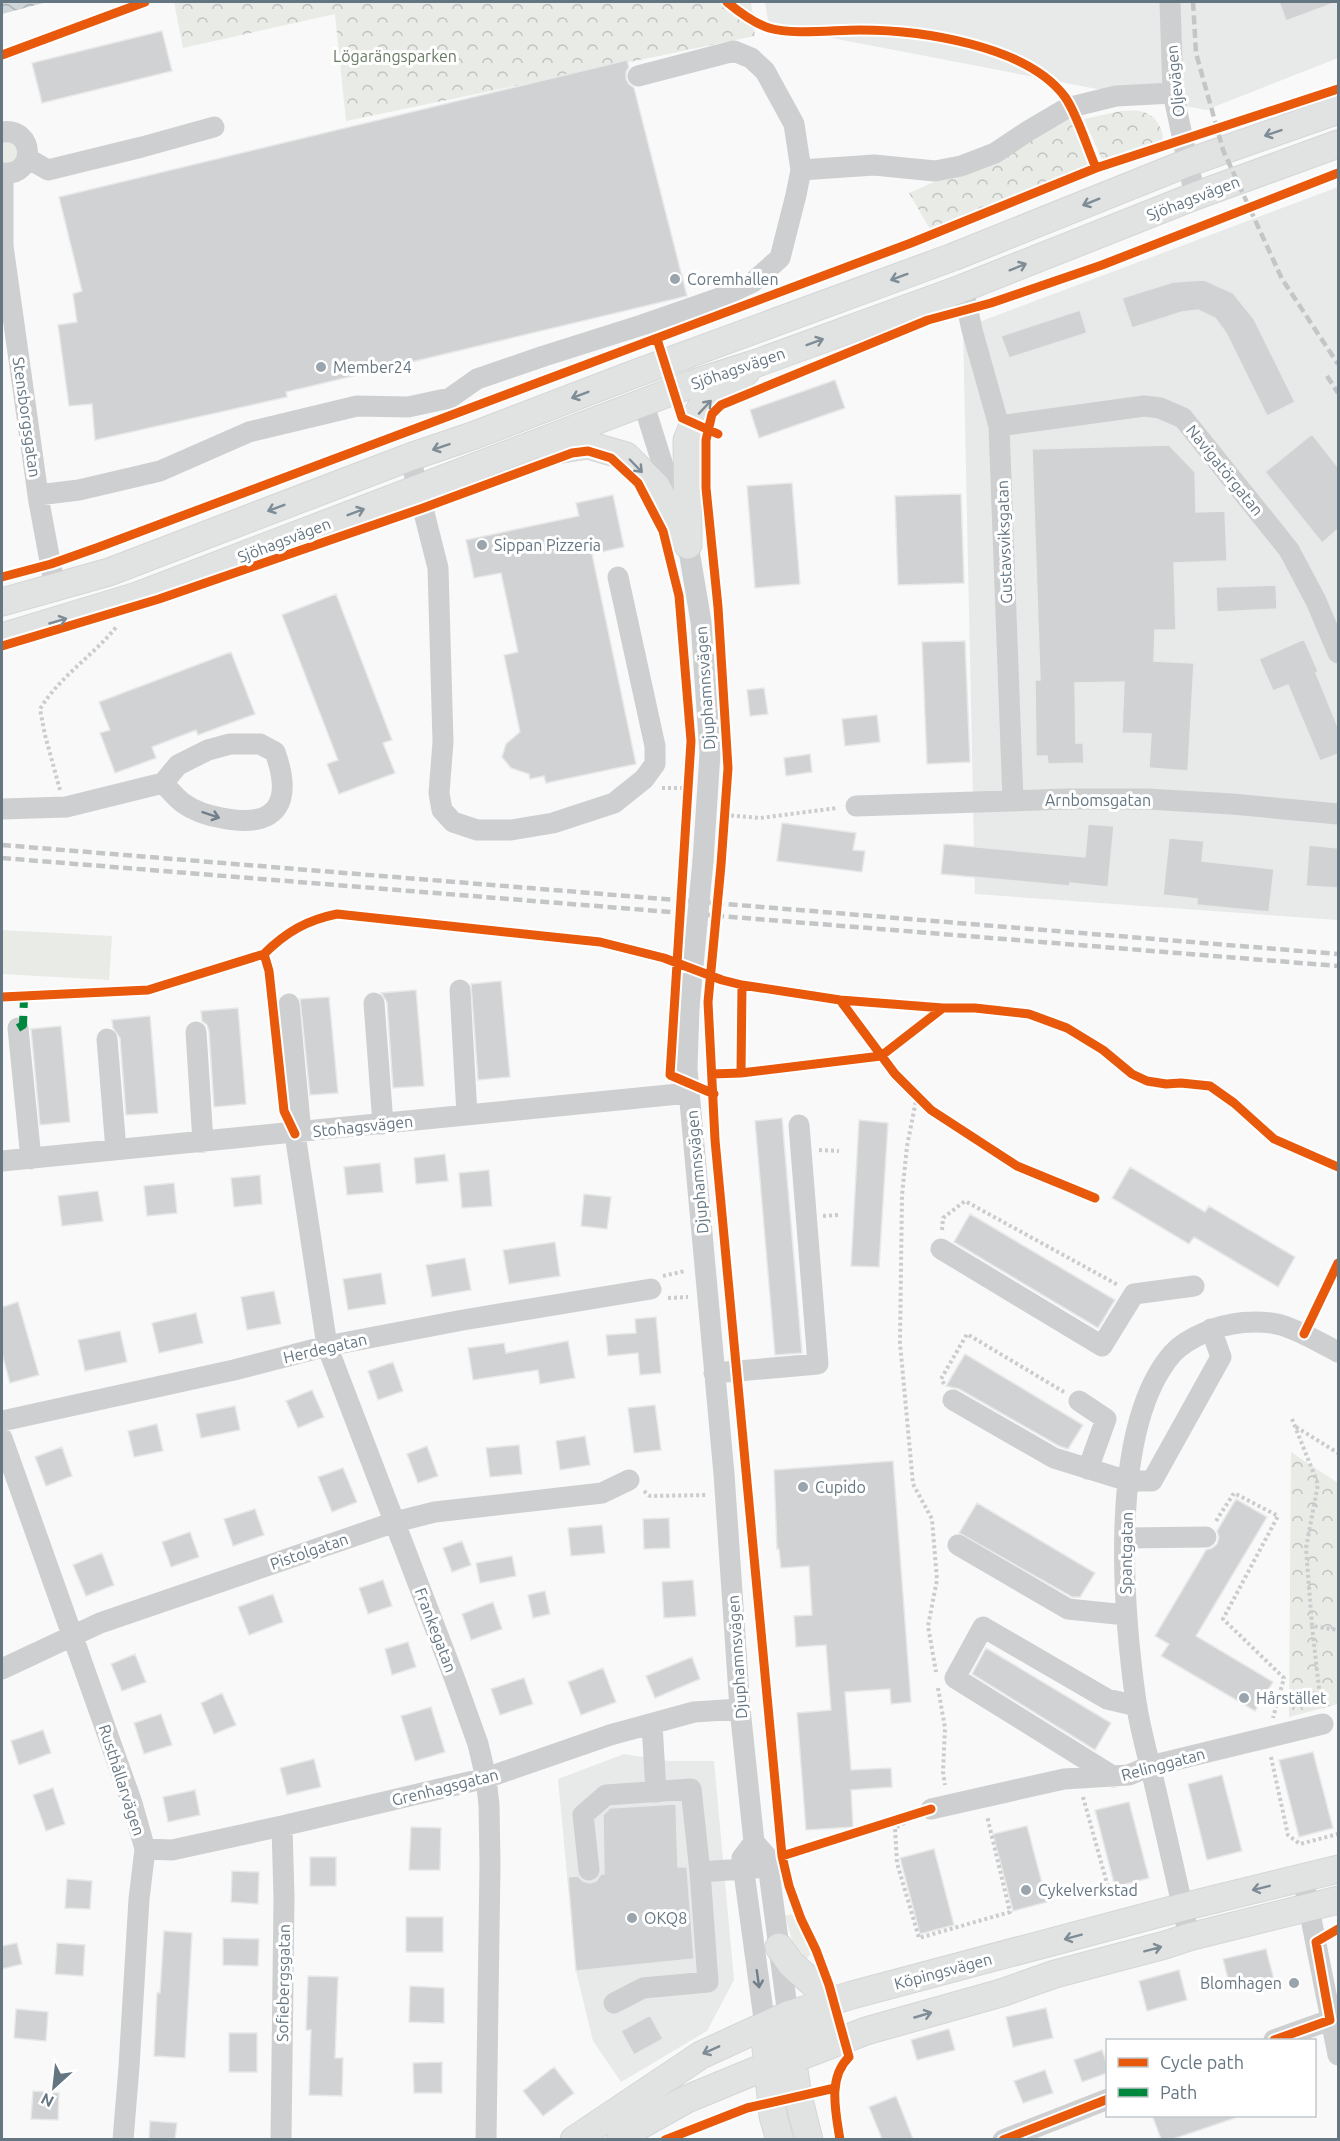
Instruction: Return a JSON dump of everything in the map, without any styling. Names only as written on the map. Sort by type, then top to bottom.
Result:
[{"type":"main road","name":"Sjöhagsvägen","points":[[2,602],[109,572],[410,457],[953,257],[1187,163],[1334,112]]},
{"type":"main road","points":[[1334,112],[1338,140]]},
{"type":"main road","name":"Sjöhagsvägen","points":[[2,637],[137,596],[643,402],[963,288],[1195,196],[1338,144]]},
{"type":"main road","points":[[953,257],[963,288]]},
{"type":"main road","points":[[643,402],[652,385],[805,324],[829,302]]},
{"type":"main road","points":[[688,545],[687,440],[700,410],[760,362]]},
{"type":"main road","points":[[634,374],[643,402]]},
{"type":"main road","points":[[501,458],[588,445],[626,456],[656,486],[688,545]]},
{"type":"main road","points":[[2,632],[39,608],[55,588],[84,592],[194,556],[262,548]]},
{"type":"main road","name":"Köpingsvägen","points":[[778,2041],[833,2001],[1183,1907],[1338,1869]]},
{"type":"main road","name":"Köpingsvägen","points":[[574,2139],[701,2055],[778,2041],[845,2039],[1001,1993],[1056,1974],[1189,1937],[1338,1900]]},
{"type":"main road","points":[[779,1947],[791,1964],[833,2001]]},
{"type":"main road","points":[[629,2133],[653,2107],[726,2066],[798,2030],[915,1996],[943,1971]]},
{"type":"main road","points":[[808,2136],[812,2121],[810,2093],[813,2074],[820,2061],[845,2039]]},
{"type":"main road","points":[[778,2041],[808,2136]]},
{"type":"main road","points":[[778,2041],[773,2116],[780,2139]]},
{"type":"street","name":"Oljevägen","points":[[1170,2],[1173,93],[1195,196]]},
{"type":"street","points":[[38,495],[79,490],[160,471],[249,432],[357,406],[408,407],[450,398],[477,379],[642,326],[717,299],[753,282],[780,258],[801,170],[794,124],[765,71],[751,58],[734,51],[638,76]]},
{"type":"street","points":[[801,170],[874,165],[935,171],[961,166],[995,153],[1067,108],[1116,96],[1173,93]]},
{"type":"street","points":[[2,132],[10,132],[22,139],[28,151],[27,158],[48,170],[214,127]]},
{"type":"street","name":"Stensborgsgatan","points":[[27,158],[21,169],[16,172],[2,173],[2,246],[12,381],[38,495],[55,588]]},
{"type":"street","name":"Gustavsviksgatan","points":[[963,288],[972,330],[999,426],[1013,801]]},
{"type":"street","name":"Djuphamnsvägen","points":[[643,402],[688,545],[701,622],[710,753],[703,861],[689,1007],[687,1069],[724,1474],[740,1709],[754,1842],[767,1857],[779,1947],[778,2041]]},
{"type":"street","name":"Navigatörgatan","points":[[999,426],[1144,406],[1160,408],[1183,418],[1289,550],[1316,601],[1338,653]]},
{"type":"street","points":[[410,457],[438,568],[443,742],[439,793],[442,810],[453,822],[477,830],[511,830],[553,823],[614,804],[644,779],[655,764],[656,746],[618,577]]},
{"type":"street","points":[[2,809],[66,807],[163,783],[178,765],[208,750],[230,744],[260,744],[275,752],[284,788],[280,804],[269,816],[248,821],[212,816],[193,808],[183,803],[163,783]]},
{"type":"street","name":"Arnbomsgatan","points":[[856,806],[1147,799],[1338,814]]},
{"type":"street","points":[[460,990],[467,1116]]},
{"type":"street","points":[[374,1003],[383,1124]]},
{"type":"street","name":"Frankegatan","points":[[289,1004],[298,1133],[327,1346],[478,1743],[486,1778],[490,1864],[486,2139]]},
{"type":"street","points":[[18,1028],[32,1159]]},
{"type":"street","points":[[196,1032],[203,1142]]},
{"type":"street","points":[[107,1039],[116,1150]]},
{"type":"street","name":"Stohagsvägen","points":[[2,1161],[689,1093]]},
{"type":"street","points":[[714,1373],[818,1364],[799,1125]]},
{"type":"street","points":[[941,1249],[1102,1346],[1134,1294],[1194,1286]]},
{"type":"street","name":"Herdegatan","points":[[2,1421],[234,1370],[327,1346],[463,1320],[651,1289]]},
{"type":"street","name":"Spantgatan","points":[[1189,1937],[1137,1706],[1126,1615],[1125,1538],[1128,1481],[1135,1434],[1144,1401],[1173,1353],[1192,1338],[1211,1329],[1237,1323],[1255,1322],[1281,1325],[1338,1352]]},
{"type":"street","points":[[953,1400],[1054,1458],[1128,1481],[1152,1481],[1221,1358],[1211,1329]]},
{"type":"street","points":[[1079,1401],[1106,1419],[1088,1468]]},
{"type":"street","name":"Rusthållarvägen","points":[[2,1438],[132,1803],[145,1849],[139,1899],[123,2139]]},
{"type":"street","name":"Pistolgatan","points":[[2,1669],[100,1623],[395,1522],[435,1512],[602,1493],[628,1480]]},
{"type":"street","points":[[1125,1538],[1206,1537]]},
{"type":"street","points":[[958,1545],[1068,1609],[1126,1615]]},
{"type":"street","points":[[1114,1777],[955,1678],[983,1627],[1107,1699],[1137,1706]]},
{"type":"street","name":"Grenhagsgatan","points":[[145,1849],[172,1850],[486,1778],[610,1735],[694,1712],[740,1709]]},
{"type":"street","points":[[652,1724],[656,1792]]},
{"type":"street","name":"Relinggatan","points":[[939,1807],[1064,1779],[1129,1775],[1150,1766],[1323,1724]]},
{"type":"street","points":[[589,1870],[583,1815],[606,1795],[691,1789],[708,1982],[643,1988],[614,2003]]},
{"type":"street","name":"Sofiebergsgatan","points":[[281,2139],[284,1910],[282,1826]]},
{"type":"street","name":"Djuphamnsvägen","points":[[754,1842],[742,1858],[778,2041]]},
{"type":"street","points":[[700,1872],[769,1867]]},
{"type":"street","points":[[1303,1878],[1338,2055]]},
{"type":"street","points":[[1277,2039],[1330,2020]]},
{"type":"street","points":[[1003,2139],[1106,2099]]},
{"type":"path","points":[[66,807],[45,735],[40,709],[51,692],[105,641],[117,627],[118,619]]},
{"type":"path","points":[[688,800],[689,776]]},
{"type":"path","points":[[659,788],[688,788]]},
{"type":"path","points":[[725,803],[724,820],[760,818],[856,806]]},
{"type":"path","points":[[917,1096],[907,1146],[902,1195],[900,1343],[913,1484],[932,1519],[937,1580],[928,1626],[945,1728],[939,1807]]},
{"type":"path","points":[[941,1249],[943,1218],[965,1201],[1134,1294]]},
{"type":"path","points":[[1304,1334],[1338,1263]]},
{"type":"path","points":[[953,1400],[941,1379],[967,1334],[1079,1401]]},
{"type":"path","points":[[1292,1419],[1318,1484],[1306,1548],[1323,1724]]},
{"type":"path","points":[[1296,1426],[1338,1453]]},
{"type":"path","points":[[628,1480],[650,1496],[707,1495]]},
{"type":"path","points":[[1206,1537],[1234,1493],[1278,1516],[1223,1619],[1284,1678],[1267,1738],[1288,1835],[1300,1844],[1338,1834]]},
{"type":"path","points":[[1312,1626],[1338,1630]]},
{"type":"path","points":[[1078,1779],[1108,1887]]},
{"type":"path","points":[[939,1807],[895,1828],[897,1863],[919,1938],[1010,1912],[982,1797]]},
{"type":"path","points":[[888,1822],[939,1807]]},
{"type":"shaded area","points":[[765,2],[1338,2],[1338,58],[1206,110],[769,26]]},
{"type":"shaded area","points":[[1338,187],[1338,920],[975,894],[963,328]]},
{"type":"shaded area","points":[[624,1754],[669,1761],[714,1761],[734,1980],[707,2031],[621,2082],[593,2041],[576,1971],[558,1779]]},
{"type":"green space","name":"Lögarängsparken","points":[[174,2],[751,2],[755,36],[346,121],[335,14],[183,48]]},
{"type":"green space","points":[[1070,108],[1093,169],[934,236],[909,193],[970,166]]},
{"type":"green space","points":[[1121,111],[1140,111],[1150,115],[1158,123],[1163,143],[1103,162],[1084,119]]},
{"type":"green space","points":[[2,137],[13,137],[22,158],[2,168]]},
{"type":"green space","points":[[2,930],[112,936],[109,980],[2,974]]},
{"type":"green space","points":[[1291,1452],[1338,1483],[1338,1704],[1289,1717]]},
{"type":"green space","points":[[792,1914],[812,1952],[805,1961],[795,1946],[785,1916]]},
{"type":"water","points":[[2,2],[47,2],[2,14]]},
{"type":"building","points":[[1279,2],[1334,2],[1334,3],[1286,21]]},
{"type":"building","points":[[162,31],[172,71],[42,103],[32,63]]},
{"type":"building","points":[[627,60],[629,67],[626,79],[634,88],[687,296],[286,392],[287,397],[95,440],[92,404],[69,406],[58,325],[77,322],[73,294],[82,291],[59,197]]},
{"type":"building","points":[[1204,280],[1233,293],[1254,319],[1295,402],[1267,416],[1226,333],[1215,318],[1198,310],[1182,312],[1132,328],[1122,298],[1173,282]]},
{"type":"building","points":[[1080,310],[1087,333],[1009,358],[1001,336]]},
{"type":"building","points":[[835,380],[845,408],[759,438],[750,410]]},
{"type":"building","points":[[1312,434],[1338,467],[1338,529],[1322,543],[1265,472]]},
{"type":"building","points":[[1169,445],[1195,472],[1196,512],[1225,511],[1227,561],[1174,563],[1176,630],[1155,630],[1154,661],[1194,663],[1188,771],[1149,768],[1151,734],[1122,733],[1124,682],[1075,683],[1076,743],[1083,743],[1084,763],[1048,764],[1047,756],[1036,756],[1035,680],[1040,680],[1032,449]]},
{"type":"building","points":[[792,483],[800,584],[755,588],[747,486]]},
{"type":"building","points":[[961,494],[964,583],[898,585],[895,496]]},
{"type":"building","points":[[613,495],[624,547],[592,554],[636,764],[546,783],[544,776],[530,779],[529,774],[511,768],[502,757],[506,744],[520,732],[504,655],[518,652],[501,573],[474,578],[466,540],[579,516],[576,503]]},
{"type":"building","points":[[1276,585],[1277,609],[1217,612],[1216,587]]},
{"type":"building","points":[[336,594],[392,740],[383,743],[395,773],[339,794],[327,764],[338,760],[282,615]]},
{"type":"building","points":[[1304,639],[1338,727],[1338,754],[1320,761],[1288,685],[1273,691],[1259,659]]},
{"type":"building","points":[[965,641],[970,762],[927,764],[922,642]]},
{"type":"building","points":[[231,652],[255,714],[198,735],[196,730],[152,747],[156,758],[115,773],[100,733],[110,730],[99,702]]},
{"type":"building","points":[[764,688],[768,714],[750,716],[747,690]]},
{"type":"building","points":[[877,715],[880,742],[845,746],[842,719]]},
{"type":"building","points":[[810,754],[812,772],[786,776],[784,758]]},
{"type":"building","points":[[782,823],[856,833],[853,850],[865,851],[862,872],[777,861]]},
{"type":"building","points":[[1088,824],[1114,826],[1108,887],[1070,883],[1069,886],[941,874],[944,844],[1085,857]]},
{"type":"building","points":[[1169,838],[1204,841],[1202,861],[1274,869],[1269,912],[1197,905],[1197,899],[1163,895]]},
{"type":"building","points":[[1309,845],[1338,848],[1338,888],[1306,886]]},
{"type":"building","points":[[501,981],[510,1077],[478,1080],[471,984]]},
{"type":"building","points":[[416,990],[424,1086],[393,1088],[387,1002],[381,993]]},
{"type":"building","points":[[329,997],[338,1093],[310,1095],[300,999]]},
{"type":"building","points":[[238,1008],[246,1104],[214,1107],[209,1031],[207,1025],[202,1021],[201,1011]]},
{"type":"building","points":[[150,1016],[158,1113],[126,1115],[120,1038],[113,1028],[112,1020]]},
{"type":"building","points":[[61,1026],[70,1122],[40,1125],[31,1029]]},
{"type":"building","points":[[782,1118],[802,1353],[775,1355],[755,1121]]},
{"type":"building","points":[[859,1120],[888,1123],[879,1267],[851,1266]]},
{"type":"building","points":[[445,1154],[448,1181],[416,1184],[414,1158]]},
{"type":"building","points":[[380,1163],[383,1192],[347,1195],[344,1167]]},
{"type":"building","points":[[1130,1167],[1205,1212],[1209,1206],[1295,1257],[1278,1287],[1194,1237],[1189,1244],[1112,1198]]},
{"type":"building","points":[[489,1170],[492,1206],[462,1208],[459,1173]]},
{"type":"building","points":[[260,1175],[262,1204],[234,1207],[231,1178]]},
{"type":"building","points":[[174,1183],[177,1213],[147,1216],[144,1186]]},
{"type":"building","points":[[98,1191],[103,1221],[62,1226],[58,1196]]},
{"type":"building","points":[[584,1194],[611,1197],[607,1229],[581,1226]]},
{"type":"building","points":[[970,1214],[1115,1300],[1098,1328],[954,1242]]},
{"type":"building","points":[[555,1242],[560,1276],[509,1284],[503,1250]]},
{"type":"building","points":[[465,1258],[471,1290],[432,1297],[426,1265]]},
{"type":"building","points":[[381,1273],[386,1304],[348,1310],[343,1279]]},
{"type":"building","points":[[274,1291],[281,1324],[247,1330],[241,1297]]},
{"type":"building","points":[[18,1302],[39,1375],[10,1383],[2,1354],[2,1307]]},
{"type":"building","points":[[196,1313],[203,1343],[159,1353],[152,1323]]},
{"type":"building","points":[[656,1317],[661,1373],[640,1375],[638,1353],[608,1356],[606,1335],[636,1333],[635,1319]]},
{"type":"building","points":[[120,1331],[127,1362],[85,1371],[78,1340]]},
{"type":"building","points":[[568,1341],[575,1378],[540,1384],[538,1370],[473,1380],[468,1348],[504,1343],[506,1353]]},
{"type":"building","points":[[965,1354],[1083,1425],[1068,1449],[959,1389],[946,1386]]},
{"type":"building","points":[[393,1362],[403,1391],[378,1400],[368,1371]]},
{"type":"building","points":[[312,1390],[324,1417],[298,1428],[286,1401]]},
{"type":"building","points":[[655,1405],[661,1450],[634,1453],[628,1408]]},
{"type":"building","points":[[235,1406],[240,1430],[201,1438],[196,1414]]},
{"type":"building","points":[[157,1424],[163,1451],[134,1457],[128,1431]]},
{"type":"building","points":[[585,1436],[590,1465],[560,1470],[556,1441]]},
{"type":"building","points":[[519,1445],[522,1474],[490,1477],[486,1448]]},
{"type":"building","points":[[427,1446],[438,1476],[418,1483],[407,1454]]},
{"type":"building","points":[[62,1447],[72,1476],[46,1486],[35,1457]]},
{"type":"building","points":[[893,1461],[911,1702],[891,1704],[890,1689],[845,1692],[851,1770],[891,1768],[892,1787],[851,1790],[853,1827],[806,1830],[797,1713],[831,1710],[826,1645],[796,1647],[794,1616],[812,1615],[809,1566],[781,1568],[779,1549],[777,1549],[774,1470]]},
{"type":"building","points":[[343,1468],[357,1502],[332,1512],[318,1477]]},
{"type":"building","points":[[1236,1499],[1267,1517],[1196,1636],[1273,1682],[1255,1711],[1161,1656],[1169,1644],[1155,1636],[1206,1550],[1217,1544],[1219,1537],[1217,1531]]},
{"type":"building","points":[[977,1503],[1095,1573],[1080,1597],[1072,1597],[959,1533]]},
{"type":"building","points":[[255,1509],[264,1535],[233,1546],[224,1519]]},
{"type":"building","points":[[669,1518],[670,1548],[644,1549],[643,1519]]},
{"type":"building","points":[[602,1525],[605,1553],[571,1556],[568,1528]]},
{"type":"building","points":[[190,1532],[199,1557],[171,1567],[162,1542]]},
{"type":"building","points":[[462,1541],[471,1565],[452,1572],[443,1548]]},
{"type":"building","points":[[102,1553],[114,1585],[86,1596],[73,1565]]},
{"type":"building","points":[[512,1556],[516,1576],[480,1583],[476,1563]]},
{"type":"building","points":[[383,1580],[392,1606],[368,1614],[359,1588]]},
{"type":"building","points":[[693,1580],[696,1616],[664,1618],[662,1582]]},
{"type":"building","points":[[545,1591],[550,1614],[533,1618],[528,1595]]},
{"type":"building","points":[[273,1594],[283,1622],[249,1635],[238,1607]]},
{"type":"building","points":[[493,1602],[502,1629],[471,1640],[462,1614]]},
{"type":"building","points":[[408,1642],[416,1667],[392,1675],[385,1649]]},
{"type":"building","points":[[986,1648],[1111,1723],[1095,1750],[972,1674]]},
{"type":"building","points":[[135,1654],[146,1682],[122,1691],[111,1664]]},
{"type":"building","points":[[692,1657],[700,1679],[655,1698],[646,1676]]},
{"type":"building","points":[[603,1668],[616,1702],[581,1715],[568,1682]]},
{"type":"building","points":[[524,1678],[533,1704],[500,1715],[491,1689]]},
{"type":"building","points":[[222,1693],[236,1725],[214,1734],[201,1703]]},
{"type":"building","points":[[431,1707],[445,1752],[415,1761],[401,1716]]},
{"type":"building","points":[[161,1714],[172,1745],[144,1754],[134,1723]]},
{"type":"building","points":[[43,1730],[51,1753],[19,1765],[11,1741]]},
{"type":"building","points":[[1313,1752],[1333,1828],[1299,1837],[1279,1760]]},
{"type":"building","points":[[314,1759],[321,1787],[287,1795],[280,1768]]},
{"type":"building","points":[[1222,1775],[1242,1851],[1207,1860],[1188,1784]]},
{"type":"building","points":[[53,1788],[65,1824],[46,1831],[33,1795]]},
{"type":"building","points":[[195,1790],[200,1815],[168,1822],[163,1797]]},
{"type":"building","points":[[1129,1802],[1149,1878],[1115,1887],[1095,1810]]},
{"type":"building","name":"OKQ8","points":[[676,1804],[678,1867],[687,1867],[694,1959],[576,1971],[568,1877],[578,1876],[590,1883],[604,1874],[603,1815],[610,1808]]},
{"type":"building","points":[[1027,1826],[1047,1902],[1013,1911],[993,1834]]},
{"type":"building","points":[[411,1827],[441,1828],[440,1870],[409,1870]]},
{"type":"building","points":[[934,1849],[954,1925],[920,1934],[900,1858]]},
{"type":"building","points":[[310,1857],[336,1857],[336,1886],[310,1886]]},
{"type":"building","points":[[232,1871],[259,1872],[258,1904],[231,1902]]},
{"type":"building","points":[[67,1879],[92,1881],[90,1909],[65,1908]]},
{"type":"building","points":[[406,1917],[443,1917],[443,1952],[406,1952]]},
{"type":"building","points":[[164,1931],[192,1933],[185,2058],[154,2056],[157,1993],[160,1993]]},
{"type":"building","points":[[223,1938],[259,1939],[258,1966],[223,1965]]},
{"type":"building","points":[[17,1943],[22,1964],[2,1969],[2,1946]]},
{"type":"building","points":[[57,1943],[85,1945],[83,1976],[55,1974]]},
{"type":"building","points":[[1266,1949],[1274,1980],[1231,1990],[1223,1959]]},
{"type":"building","points":[[1179,1970],[1187,2000],[1147,2011],[1139,1981]]},
{"type":"building","points":[[308,1976],[338,1977],[335,2058],[343,2058],[342,2096],[309,2095],[311,2030],[306,2030]]},
{"type":"building","points":[[410,1986],[444,1988],[444,2023],[409,2022]]},
{"type":"building","points":[[1046,2008],[1053,2038],[1013,2047],[1006,2017]]},
{"type":"building","points":[[16,2009],[48,2012],[46,2041],[14,2038]]},
{"type":"building","points":[[650,2015],[663,2039],[634,2055],[621,2031]]},
{"type":"building","points":[[949,2029],[955,2050],[917,2060],[911,2040]]},
{"type":"building","points":[[229,2033],[257,2033],[257,2072],[229,2072]]},
{"type":"building","points":[[1102,2050],[1106,2061],[1106,2073],[1082,2082],[1074,2060]]},
{"type":"building","points":[[442,2062],[442,2093],[414,2093],[413,2063]]},
{"type":"building","points":[[554,2067],[574,2093],[543,2116],[523,2091]]},
{"type":"building","points":[[1045,2070],[1053,2093],[1023,2103],[1014,2081]]},
{"type":"building","points":[[33,2091],[59,2093],[58,2120],[31,2119]]},
{"type":"building","points":[[896,2096],[913,2139],[882,2139],[869,2107]]},
{"type":"building","points":[[1153,2117],[1235,2118],[1173,2139],[1161,2139]]},
{"type":"building","points":[[150,2121],[177,2123],[175,2139],[149,2139]]},
{"type":"railway","points":[[1193,2],[1196,53],[1223,150],[1282,279],[1338,364]]},
{"type":"railway","points":[[1327,376],[1338,393]]},
{"type":"railway","points":[[2,845],[1338,954]]},
{"type":"railway","points":[[2,858],[1338,966]]},
{"type":"marked path","points":[[18,1028],[23,1025],[24,997]]},
{"type":"cycle path","points":[[2,55],[145,2]]},
{"type":"cycle path","points":[[727,2],[757,23],[778,30],[801,32],[860,30],[912,33],[941,37],[999,53],[1048,79],[1065,97],[1078,121],[1096,168]]},
{"type":"cycle path","points":[[2,577],[51,564],[99,547],[911,243],[1096,168],[1338,89]]},
{"type":"cycle path","points":[[840,2140],[835,2107],[835,2085],[842,2065],[849,2057],[829,1985],[801,1919],[789,1886],[782,1856],[715,1140],[708,1002],[728,768],[718,607],[706,488],[706,440],[712,414],[721,405],[928,320],[991,303],[1102,265],[1338,173]]},
{"type":"cycle path","points":[[657,339],[682,418],[718,434]]},
{"type":"cycle path","points":[[2,646],[159,599],[423,508],[572,453],[588,451],[611,458],[638,483],[663,531],[679,596],[691,741],[670,1075],[714,1094]]},
{"type":"cycle path","points":[[2,997],[148,990],[264,954],[280,939],[298,928],[337,914],[600,942],[664,958],[722,980],[742,985],[840,1000],[943,1008],[975,1008],[1029,1014],[1067,1028],[1103,1050],[1132,1074],[1147,1081],[1210,1086],[1234,1103],[1274,1139],[1338,1167]]},
{"type":"cycle path","points":[[264,954],[269,971],[284,1111],[295,1134]]},
{"type":"cycle path","points":[[741,1073],[742,985]]},
{"type":"cycle path","points":[[840,1000],[895,1074],[931,1110],[1017,1166],[1095,1198]]},
{"type":"cycle path","points":[[712,1074],[741,1073],[881,1056],[943,1008]]},
{"type":"cycle path","points":[[1304,1334],[1338,1263]]},
{"type":"cycle path","points":[[782,1856],[931,1809]]},
{"type":"cycle path","points":[[1277,2039],[1330,2020],[1316,1942],[1338,1929]]},
{"type":"cycle path","points":[[665,2140],[747,2108],[835,2088]]},
{"type":"cycle path","points":[[1003,2140],[1106,2100]]},
{"type":"place","name":"Coremhallen","points":[[675,279]]},
{"type":"place","name":"Member24","points":[[321,367]]},
{"type":"place","name":"Sippan Pizzeria","points":[[482,545]]},
{"type":"place","name":"Cupido","points":[[803,1487]]},
{"type":"place","name":"Hårstället","points":[[1244,1698]]},
{"type":"place","name":"Cykelverkstad","points":[[1026,1890]]},
{"type":"place","name":"OKQ8","points":[[632,1918]]},
{"type":"place","name":"Blomhagen","points":[[1294,1983]]}]
